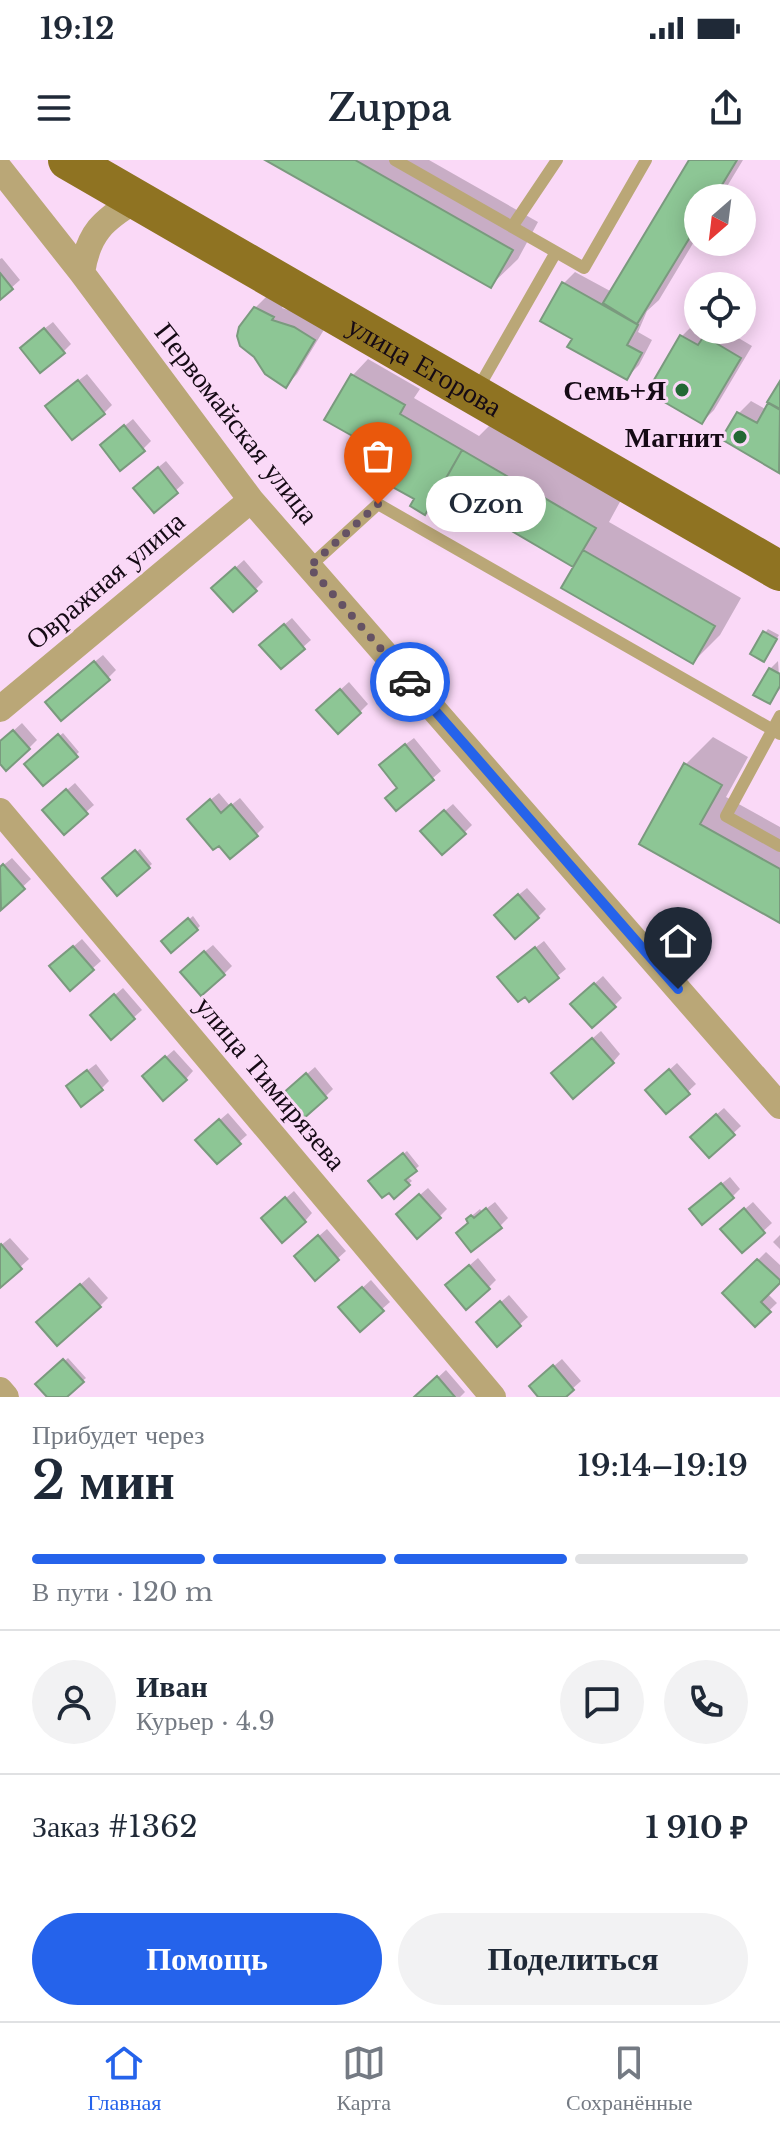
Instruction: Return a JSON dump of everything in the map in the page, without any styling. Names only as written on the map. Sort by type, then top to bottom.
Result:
[{"type":"main road","name":"улица Егорова","points":[[83,164],[136,200],[780,571]]},
{"type":"street","name":"Первомайская улица","points":[[0,169],[82,273],[251,500],[780,1106]]},
{"type":"street","points":[[82,273],[86,249],[98,228],[136,200]]},
{"type":"street","name":"Овражная улица","points":[[0,709],[251,500]]},
{"type":"street","name":"улица Тимирязева","points":[[0,811],[493,1397]]},
{"type":"street","points":[[0,1390],[6,1397]]},
{"type":"lane","points":[[395,160],[584,268],[646,160]]},
{"type":"lane","points":[[512,227],[557,160]]},
{"type":"lane","points":[[475,394],[556,252]]},
{"type":"lane","points":[[309,567],[378,504],[776,732]]},
{"type":"lane","points":[[780,716],[776,732],[726,816],[780,846]]},
{"type":"building","points":[[265,160],[355,160],[513,250],[491,288]]},
{"type":"building","points":[[689,160],[737,160],[722,184],[684,184],[684,247],[637,324],[603,303]]},
{"type":"building","points":[[0,273],[13,289],[0,300]]},
{"type":"building","points":[[562,282],[638,325],[627,345],[642,353],[627,380],[567,347],[572,339],[540,321]]},
{"type":"building","points":[[254,307],[274,317],[272,320],[294,327],[315,340],[286,388],[265,374],[254,357],[240,346],[237,336],[239,327]]},
{"type":"building","points":[[44,328],[65,353],[40,373],[20,348]]},
{"type":"building","points":[[680,335],[684,337],[684,344],[717,344],[741,358],[702,424],[647,392]]},
{"type":"building","points":[[351,374],[405,405],[400,414],[462,450],[425,515],[410,506],[414,499],[380,480],[386,469],[350,448],[356,438],[324,420]]},
{"type":"building","points":[[78,380],[105,414],[72,440],[45,406]]},
{"type":"building","points":[[780,381],[780,409],[767,402]]},
{"type":"building","points":[[768,403],[780,410],[779,473],[721,439],[737,412],[757,423]]},
{"type":"building","points":[[124,425],[145,451],[120,471],[100,445]]},
{"type":"building","points":[[462,450],[596,528],[573,567],[440,489]]},
{"type":"building","points":[[158,467],[178,493],[154,513],[133,488]]},
{"type":"building","points":[[583,550],[715,626],[693,664],[561,588]]},
{"type":"building","points":[[235,567],[257,591],[233,612],[211,588]]},
{"type":"building","points":[[284,624],[305,649],[281,669],[259,645]]},
{"type":"building","points":[[763,631],[777,639],[764,662],[750,654]]},
{"type":"building","points":[[94,661],[110,680],[61,721],[45,702]]},
{"type":"building","points":[[769,668],[780,674],[780,686],[770,704],[753,695]]},
{"type":"building","points":[[340,689],[361,713],[338,734],[316,710]]},
{"type":"building","points":[[13,730],[30,749],[6,771],[0,764],[0,741]]},
{"type":"building","points":[[58,734],[78,757],[43,786],[24,764]]},
{"type":"building","points":[[405,744],[434,780],[396,811],[385,798],[397,788],[379,765]]},
{"type":"building","points":[[684,763],[722,785],[700,824],[780,869],[780,923],[639,844]]},
{"type":"building","points":[[66,789],[88,814],[64,835],[42,810]]},
{"type":"building","points":[[210,799],[221,813],[231,804],[258,836],[230,859],[219,846],[213,850],[187,819]]},
{"type":"building","points":[[444,810],[466,834],[442,855],[420,831]]},
{"type":"building","points":[[135,850],[150,868],[117,896],[102,878]]},
{"type":"building","points":[[3,864],[25,889],[1,910],[0,867]]},
{"type":"building","points":[[518,894],[539,918],[515,939],[494,915]]},
{"type":"building","points":[[188,918],[198,930],[171,953],[161,941]]},
{"type":"building","points":[[73,946],[94,970],[70,991],[49,966]]},
{"type":"building","points":[[535,947],[559,978],[529,1002],[525,997],[518,1002],[497,977]]},
{"type":"building","points":[[204,951],[225,975],[201,996],[180,972]]},
{"type":"building","points":[[594,983],[616,1007],[592,1028],[570,1004]]},
{"type":"building","points":[[114,994],[135,1019],[111,1040],[90,1015]]},
{"type":"building","points":[[592,1038],[614,1063],[573,1099],[551,1073]]},
{"type":"building","points":[[165,1056],[187,1080],[163,1101],[142,1076]]},
{"type":"building","points":[[669,1069],[690,1094],[666,1114],[645,1090]]},
{"type":"building","points":[[87,1070],[103,1090],[81,1107],[66,1086]]},
{"type":"building","points":[[306,1073],[327,1098],[303,1119],[282,1094]]},
{"type":"building","points":[[716,1114],[735,1135],[709,1158],[690,1137]]},
{"type":"building","points":[[219,1119],[241,1144],[217,1164],[195,1140]]},
{"type":"building","points":[[403,1153],[417,1171],[405,1180],[410,1185],[394,1199],[389,1193],[382,1198],[368,1181]]},
{"type":"building","points":[[721,1183],[734,1198],[702,1225],[689,1209]]},
{"type":"building","points":[[419,1194],[441,1218],[417,1239],[396,1214]]},
{"type":"building","points":[[285,1197],[306,1222],[282,1243],[261,1218]]},
{"type":"building","points":[[486,1208],[502,1228],[471,1252],[456,1233],[468,1223],[466,1219],[471,1215],[474,1218]]},
{"type":"building","points":[[744,1208],[765,1233],[742,1253],[720,1229]]},
{"type":"building","points":[[318,1235],[339,1260],[315,1281],[294,1256]]},
{"type":"building","points":[[0,1245],[22,1269],[0,1288]]},
{"type":"building","points":[[757,1259],[780,1283],[761,1302],[771,1312],[755,1327],[722,1293]]},
{"type":"building","points":[[469,1265],[490,1289],[466,1310],[445,1285]]},
{"type":"building","points":[[80,1284],[101,1307],[57,1346],[36,1322]]},
{"type":"building","points":[[362,1287],[384,1311],[360,1332],[338,1307]]},
{"type":"building","points":[[500,1301],[521,1326],[497,1347],[476,1322]]},
{"type":"building","points":[[63,1359],[84,1382],[67,1397],[47,1397],[35,1384]]},
{"type":"building","points":[[553,1365],[574,1390],[566,1397],[538,1397],[529,1386]]},
{"type":"building","points":[[437,1376],[455,1397],[414,1397]]},
{"type":"way so far","points":[[378,504],[309,567],[410,682]]},
{"type":"place","name":"Семь+Я","points":[[682,390]]},
{"type":"place","name":"Магнит","points":[[740,437]]},
{"type":"place","name":"Ozon","points":[[378,504]]},
{"type":"route","points":[[410,682],[678,989]]}]
